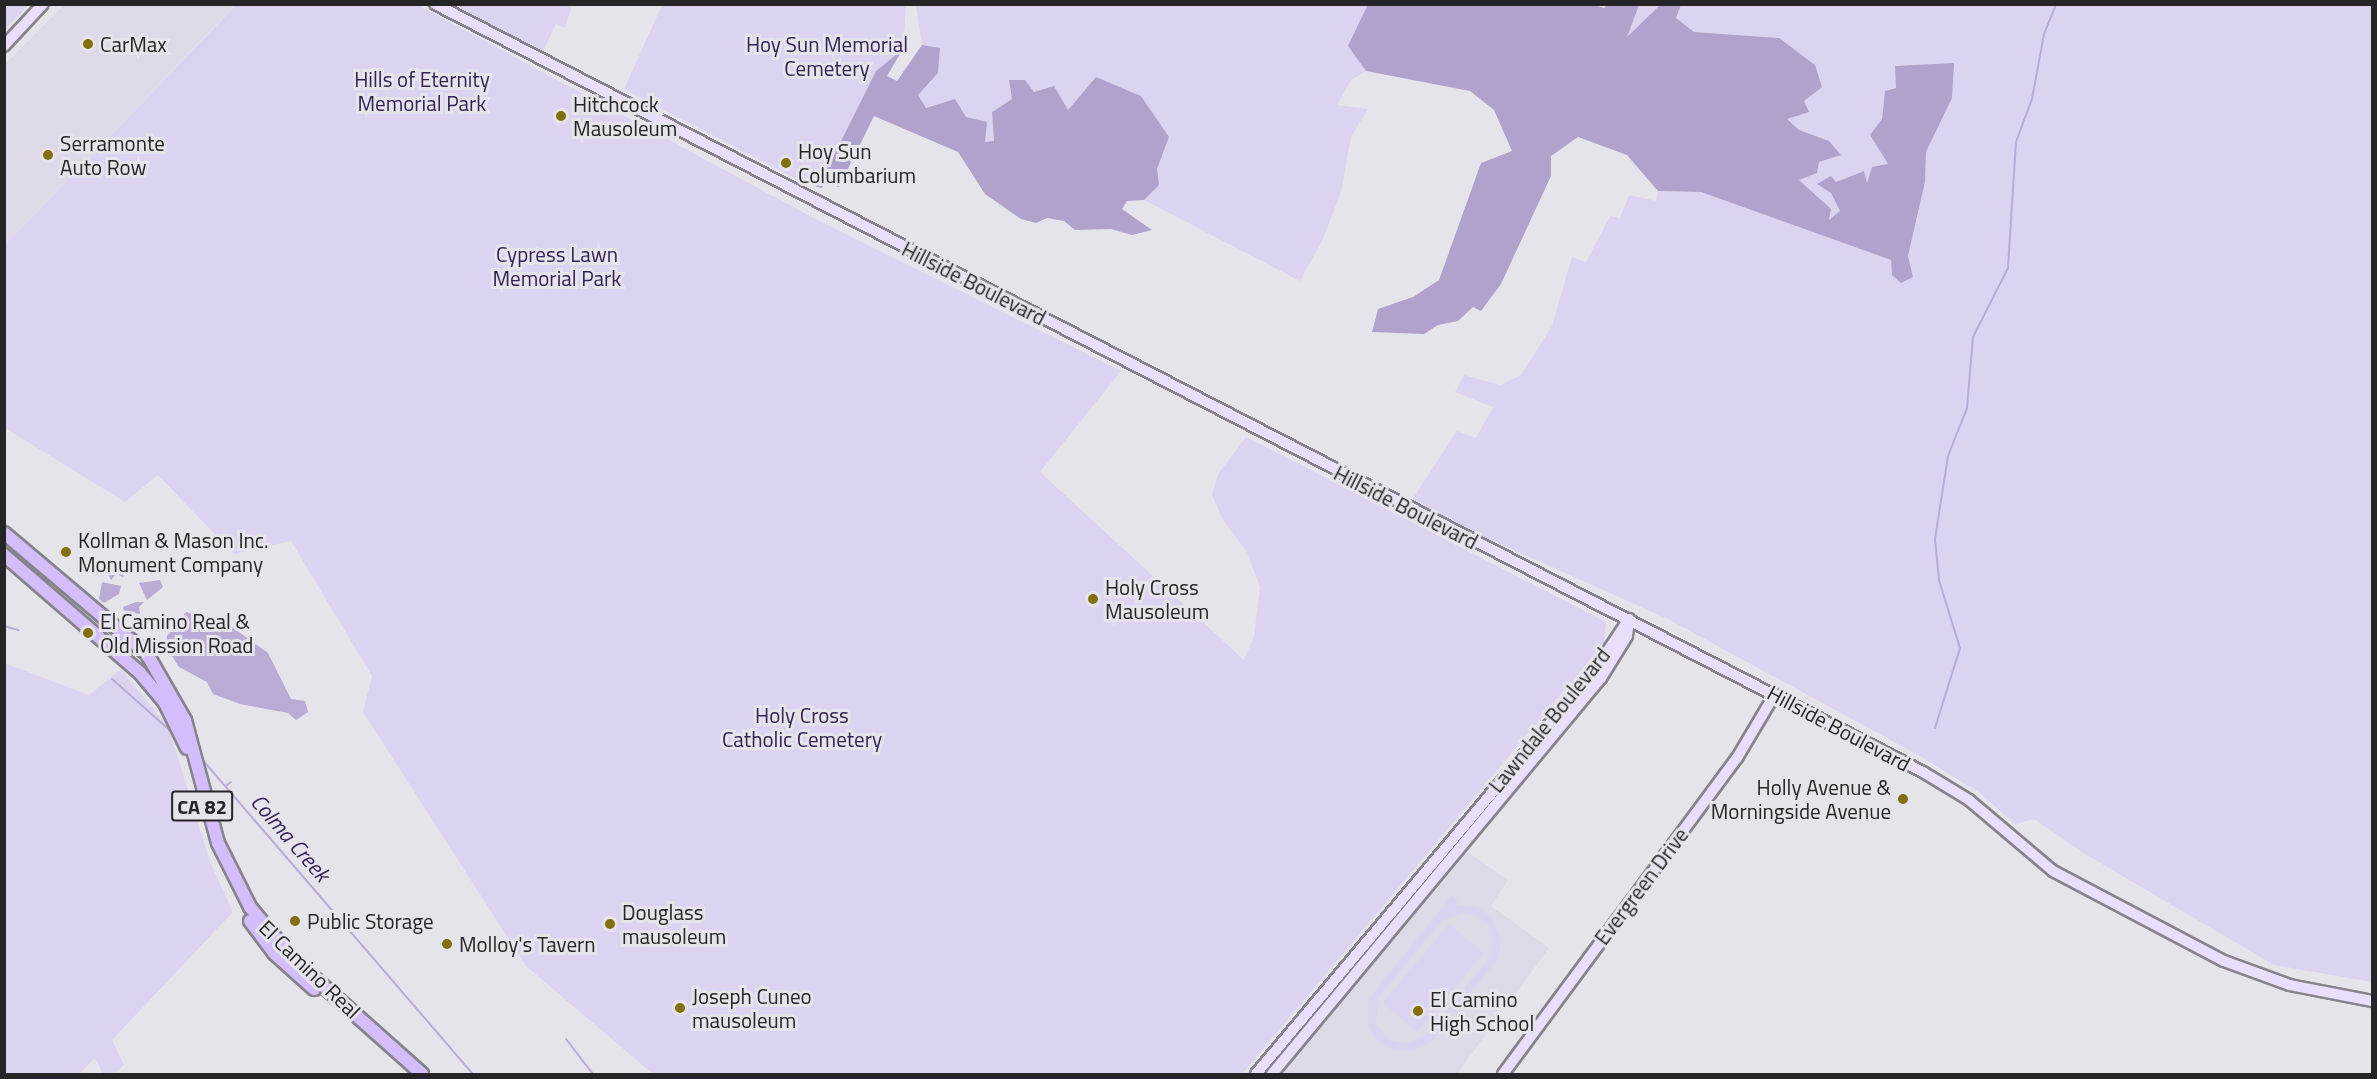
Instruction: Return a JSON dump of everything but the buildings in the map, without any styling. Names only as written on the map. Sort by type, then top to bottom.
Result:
[{"type":"main road","points":[[4,46],[43,4]]},
{"type":"main road","name":"Hillside Boulevard","points":[[435,4],[1775,694],[1955,790],[2053,871],[2172,933],[2270,980],[2373,1001]]},
{"type":"main road","name":"El Camino Real","points":[[4,533],[147,654],[185,720],[218,843],[249,907],[293,959],[422,1074]]},
{"type":"main road","name":"El Camino Real","points":[[4,555],[119,653],[157,693],[184,739],[213,844],[243,912],[286,965],[413,1074]]},
{"type":"main road","name":"Lawndale Boulevard","points":[[1256,1074],[1595,670],[1629,619]]},
{"type":"main road","name":"Lawndale Boulevard","points":[[1272,1074],[1601,678],[1627,636],[1629,619]]},
{"type":"main road","name":"Evergreen Drive","points":[[1503,1074],[1737,758],[1775,694]]},
{"type":"shaded area","points":[[1368,4],[1592,4],[1604,8],[1608,5],[1639,5],[1627,37],[1659,6],[1681,5],[1676,18],[1694,32],[1779,38],[1815,65],[1822,87],[1804,101],[1809,112],[1787,119],[1799,130],[1829,141],[1841,155],[1819,162],[1817,173],[1799,180],[1831,209],[1829,220],[1840,211],[1831,193],[1817,184],[1831,176],[1836,182],[1864,171],[1867,183],[1872,167],[1888,164],[1870,135],[1882,119],[1885,91],[1896,88],[1895,66],[1954,63],[1952,98],[1926,152],[1925,182],[1908,256],[1913,277],[1901,283],[1892,275],[1891,260],[1701,192],[1658,191],[1627,155],[1578,137],[1551,156],[1551,176],[1501,284],[1481,311],[1473,307],[1458,321],[1438,325],[1424,334],[1372,332],[1378,309],[1413,297],[1439,280],[1481,163],[1512,151],[1494,110],[1470,91],[1366,71],[1348,46]]},
{"type":"shaded area","name":"Serramonte Auto Row","points":[[64,5],[235,5],[5,245],[5,64]]},
{"type":"shaded area","points":[[922,45],[940,48],[938,73],[918,95],[926,108],[955,99],[966,117],[987,122],[985,142],[994,141],[992,112],[1012,99],[1009,80],[1025,80],[1034,92],[1054,86],[1068,110],[1096,77],[1141,96],[1169,137],[1157,169],[1159,185],[1144,200],[1127,201],[1122,209],[1152,230],[1132,235],[1111,229],[1075,230],[1064,221],[1047,218],[1036,223],[1021,219],[985,194],[958,152],[874,116],[839,187],[827,183],[821,188],[802,182],[826,171],[876,71],[903,49],[887,76],[897,81]]},
{"type":"shaded area","points":[[124,561],[131,563],[123,577],[116,574],[111,580],[106,570],[121,567]]},
{"type":"shaded area","points":[[160,580],[163,587],[147,600],[139,583]]},
{"type":"shaded area","points":[[102,582],[121,586],[119,594],[104,603],[99,599]]},
{"type":"shaded area","points":[[136,602],[144,602],[139,607],[140,614],[124,611],[123,607]]},
{"type":"shaded area","points":[[186,612],[225,622],[268,653],[291,699],[305,701],[308,712],[296,720],[288,713],[240,704],[213,694],[207,682],[179,667],[166,647],[167,636]]},
{"type":"shaded area","name":"El Camino High School","points":[[1468,852],[1508,880],[1491,906],[1549,948],[1457,1074],[1280,1074]]},
{"type":"green space","name":"Holy Cross Catholic Cemetery","points":[[237,4],[418,5],[808,215],[1121,371],[1040,472],[1244,660],[1254,636],[1260,587],[1247,552],[1223,520],[1212,495],[1218,474],[1246,437],[1606,622],[1604,643],[1242,1074],[653,1074],[526,966],[363,712],[372,676],[291,541],[234,554],[158,475],[125,502],[5,428],[5,245]]},
{"type":"green space","points":[[4,5],[28,5],[5,30]]},
{"type":"green space","points":[[454,5],[572,5],[565,28],[556,24],[543,51]]},
{"type":"green space","name":"Hoy Sun Memorial Cemetery","points":[[662,5],[906,5],[903,49],[876,71],[826,171],[802,182],[624,89]]},
{"type":"green space","points":[[916,5],[1368,5],[1349,45],[1366,71],[1351,80],[1337,105],[1368,109],[1351,137],[1341,192],[1323,239],[1300,281],[1144,200],[1159,185],[1157,169],[1169,137],[1141,96],[1096,77],[1068,111],[1009,80],[1012,99],[992,112],[994,142],[984,142],[926,109],[918,95],[938,73],[940,48],[922,45]]},
{"type":"green space","points":[[1639,5],[1667,5],[1659,6],[1626,38]]},
{"type":"green space","points":[[1681,5],[2372,5],[2372,982],[2274,965],[2085,854],[2034,819],[2015,824],[1980,793],[1920,756],[1668,619],[1431,513],[1412,500],[1457,431],[1476,438],[1493,407],[1455,392],[1464,375],[1500,385],[1521,375],[1552,326],[1572,257],[1586,262],[1610,216],[1620,218],[1629,195],[1656,201],[1658,191],[1701,192],[1891,260],[1892,275],[1913,277],[1908,256],[1925,182],[1926,152],[1952,98],[1896,88],[1885,91],[1882,119],[1870,135],[1888,164],[1867,184],[1864,171],[1835,182],[1817,184],[1831,192],[1840,212],[1829,220],[1831,209],[1798,180],[1819,162],[1840,155],[1829,141],[1799,130],[1786,119],[1804,101],[1779,38],[1694,32],[1676,18]]},
{"type":"green space","points":[[4,663],[89,695],[121,669],[169,728],[210,862],[233,912],[112,1040],[124,1065],[114,1074],[103,1074],[95,1058],[79,1074],[5,1074]]},
{"type":"green space","points":[[1452,895],[1458,900],[1455,905],[1477,907],[1492,918],[1501,940],[1499,958],[1430,1043],[1412,1051],[1392,1050],[1375,1038],[1368,1027],[1368,1000]],"holes":[[[1464,913],[1478,917],[1489,927],[1493,941],[1489,959],[1425,1036],[1405,1044],[1390,1040],[1376,1024],[1378,998],[1442,920]]]},
{"type":"green space","points":[[1449,924],[1483,953],[1417,1032],[1383,1003]]},
{"type":"waterway","points":[[1935,728],[1960,648],[1939,580],[1935,539],[1948,456],[1967,408],[1973,337],[2008,268],[2016,142],[2032,99],[2044,34],[2056,4]]},
{"type":"waterway","name":"Colma Creek","points":[[4,626],[18,630]]},
{"type":"waterway","name":"Colma Creek","points":[[112,679],[175,735]]},
{"type":"waterway","name":"Colma Creek","points":[[201,758],[473,1074]]},
{"type":"waterway","name":"Colma Creek","points":[[226,786],[231,782]]},
{"type":"waterway","points":[[566,1039],[593,1074]]},
{"type":"place","name":"CarMax","points":[[88,44]]},
{"type":"place","name":"Hitchcock Mausoleum","points":[[561,116]]},
{"type":"place","name":"Serramonte Auto Row","points":[[48,155]]},
{"type":"place","name":"Hoy Sun Columbarium","points":[[786,163]]},
{"type":"place","name":"Kollman & Mason Inc. Monument Company","points":[[66,552]]},
{"type":"place","name":"Holy Cross Mausoleum","points":[[1093,599]]},
{"type":"place","name":"El Camino Real & Old Mission Road","points":[[88,633]]},
{"type":"place","name":"Holly Avenue & Morningside Avenue","points":[[1903,799]]},
{"type":"place","name":"Public Storage","points":[[295,921]]},
{"type":"place","name":"Douglass mausoleum","points":[[610,924]]},
{"type":"place","name":"Molloy's Tavern","points":[[447,944]]},
{"type":"place","name":"Joseph Cuneo mausoleum","points":[[680,1008]]},
{"type":"place","name":"El Camino High School","points":[[1418,1011]]},
{"type":"park label","name":"Hills of Eternity Memorial Park","points":[[422,91]]},
{"type":"park label","name":"Cypress Lawn Memorial Park","points":[[557,266]]}]
